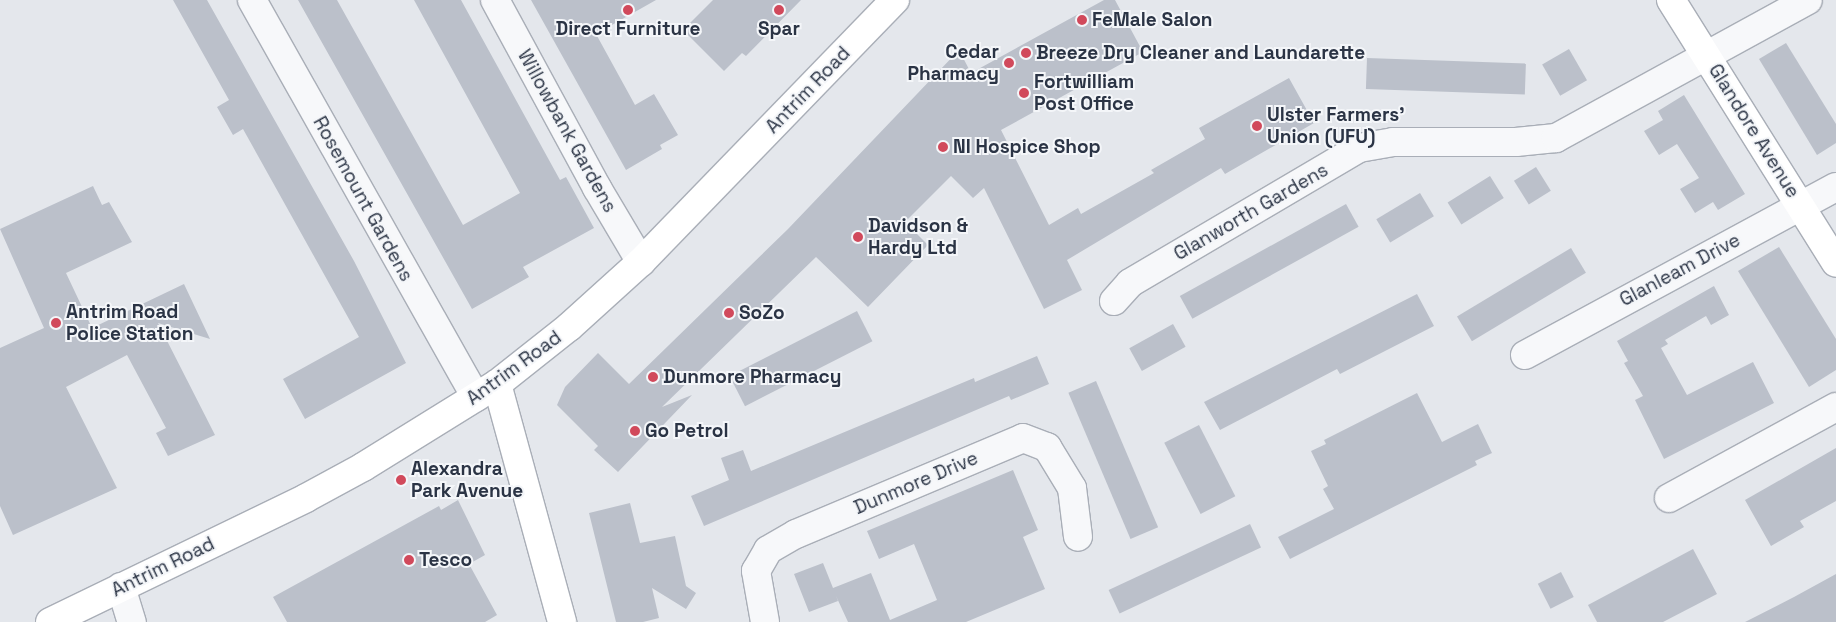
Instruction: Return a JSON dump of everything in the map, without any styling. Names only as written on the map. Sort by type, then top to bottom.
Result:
[{"type":"main road","name":"Antrim Road","points":[[50,622],[306,498],[487,390],[569,327],[641,262],[895,0]]},
{"type":"main road","name":"Glandore Avenue","points":[[1671,0],[1836,263]]},
{"type":"main road","points":[[487,390],[562,622]]},
{"type":"street","name":"Rosemount Gardens","points":[[252,0],[487,390]]},
{"type":"street","name":"Willowbank Gardens","points":[[495,0],[597,188],[641,262]]},
{"type":"street","name":"Glanworth Gardens","points":[[1114,301],[1130,283],[1359,148],[1393,142],[1516,142],[1556,138],[1706,54],[1808,0]]},
{"type":"street","name":"Glanleam Drive","points":[[1525,354],[1836,187]]},
{"type":"street","points":[[1669,498],[1836,408]]},
{"type":"street","name":"Dunmore Drive","points":[[764,622],[756,571],[768,550],[796,534],[1023,438],[1047,447],[1072,488],[1078,537]]},
{"type":"street","points":[[121,588],[132,622]]},
{"type":"building","points":[[173,0],[207,0],[354,261],[406,363],[305,419],[283,379],[359,337],[243,129],[233,135],[217,107],[229,100]]},
{"type":"building","points":[[298,0],[337,0],[463,225],[520,193],[414,0],[461,0],[560,180],[566,177],[594,228],[523,267],[529,277],[472,309]]},
{"type":"building","points":[[531,0],[656,0],[596,34],[635,105],[654,94],[678,135],[660,145],[662,149],[626,170]]},
{"type":"building","points":[[713,0],[801,0],[746,56],[742,53],[724,71],[683,30]]},
{"type":"building","points":[[1104,0],[1115,0],[1143,52],[1001,130],[1049,225],[1078,208],[1081,214],[1154,173],[1151,170],[1205,139],[1199,128],[1289,78],[1314,123],[1225,174],[1221,168],[1067,260],[1082,290],[1044,309],[984,188],[973,198],[951,176],[905,222],[928,245],[868,307],[816,257],[662,407],[692,395],[618,472],[594,450],[598,446],[557,405],[565,387],[598,353],[629,384],[788,229],[959,50],[971,73]]},
{"type":"building","points":[[1786,43],[1836,124],[1836,143],[1817,155],[1759,59]]},
{"type":"building","points":[[1569,49],[1587,80],[1560,96],[1542,64]]},
{"type":"building","points":[[1367,58],[1526,64],[1525,95],[1366,89]]},
{"type":"building","points":[[1684,95],[1745,194],[1718,210],[1713,202],[1695,213],[1680,189],[1699,178],[1677,144],[1659,155],[1644,131],[1663,120],[1658,111]]},
{"type":"building","points":[[1536,167],[1551,191],[1529,205],[1514,181]]},
{"type":"building","points":[[1490,176],[1504,198],[1461,225],[1448,202]]},
{"type":"building","points":[[93,186],[102,205],[109,202],[132,242],[66,273],[92,328],[184,284],[210,339],[158,323],[215,435],[168,456],[156,433],[166,428],[127,355],[66,387],[117,488],[13,535],[0,506],[0,348],[44,328],[0,229]]},
{"type":"building","points":[[1420,193],[1434,216],[1390,242],[1376,219]]},
{"type":"building","points":[[1346,204],[1359,227],[1192,319],[1180,296]]},
{"type":"building","points":[[1779,247],[1836,339],[1836,370],[1809,387],[1738,271]]},
{"type":"building","points":[[1571,248],[1586,273],[1472,341],[1457,317]]},
{"type":"building","points":[[1714,286],[1729,315],[1711,325],[1706,316],[1665,340],[1668,344],[1661,348],[1687,395],[1753,362],[1774,403],[1664,459],[1635,400],[1643,396],[1624,363],[1628,361],[1617,341]]},
{"type":"building","points":[[1417,294],[1434,326],[1340,374],[1337,369],[1220,430],[1204,402]]},
{"type":"building","points":[[857,311],[872,341],[745,406],[730,376]]},
{"type":"building","points":[[1173,324],[1186,347],[1142,371],[1129,348]]},
{"type":"building","points":[[1037,356],[1049,384],[1011,400],[1009,396],[704,526],[691,496],[729,480],[721,458],[743,450],[751,471],[974,378],[975,382]]},
{"type":"building","points":[[1096,381],[1158,527],[1131,539],[1068,393]]},
{"type":"building","points":[[1417,393],[1442,442],[1478,424],[1492,453],[1475,461],[1477,465],[1290,559],[1278,537],[1334,509],[1323,489],[1328,486],[1311,451],[1326,444],[1324,440]]},
{"type":"building","points":[[1199,425],[1235,496],[1201,514],[1164,443]]},
{"type":"building","points":[[1836,448],[1836,501],[1800,521],[1804,527],[1771,546],[1745,500]]},
{"type":"building","points":[[1013,470],[1038,530],[1023,537],[1045,589],[966,622],[848,622],[836,596],[838,601],[809,612],[794,574],[823,563],[833,588],[871,573],[890,620],[937,600],[914,544],[879,559],[867,531]]},
{"type":"building","name":"Tesco","points":[[458,500],[485,555],[469,564],[497,615],[485,622],[287,622],[273,597],[439,506],[441,510]]},
{"type":"building","points":[[630,503],[640,543],[675,536],[686,586],[696,593],[686,609],[652,588],[659,618],[643,622],[616,622],[589,513]]},
{"type":"building","points":[[1250,524],[1261,548],[1120,613],[1109,590]]},
{"type":"building","points":[[1693,549],[1717,594],[1663,622],[1597,622],[1588,605]]},
{"type":"building","points":[[1561,572],[1574,597],[1551,609],[1538,584]]},
{"type":"building","points":[[1836,574],[1836,622],[1745,622],[1794,597]]},
{"type":"place","name":"Direct Furniture","points":[[628,10]]},
{"type":"place","name":"Spar","points":[[779,10]]},
{"type":"place","name":"FeMale Salon","points":[[1082,20]]},
{"type":"place","name":"Breeze Dry Cleaner and Laundarette","points":[[1026,53]]},
{"type":"place","name":"Cedar Pharmacy","points":[[1009,63]]},
{"type":"place","name":"Fortwilliam Post Office","points":[[1024,93]]},
{"type":"place","name":"Ulster Farmers' Union (UFU)","points":[[1257,126]]},
{"type":"place","name":"NI Hospice Shop","points":[[943,147]]},
{"type":"place","name":"Davidson & Hardy Ltd","points":[[858,237]]},
{"type":"place","name":"SoZo","points":[[729,313]]},
{"type":"place","name":"Antrim Road Police Station","points":[[56,323]]},
{"type":"place","name":"Dunmore Pharmacy","points":[[653,377]]},
{"type":"place","name":"Go Petrol","points":[[635,431]]},
{"type":"place","name":"Alexandra Park Avenue","points":[[401,480]]},
{"type":"place","name":"Tesco","points":[[409,560]]}]
